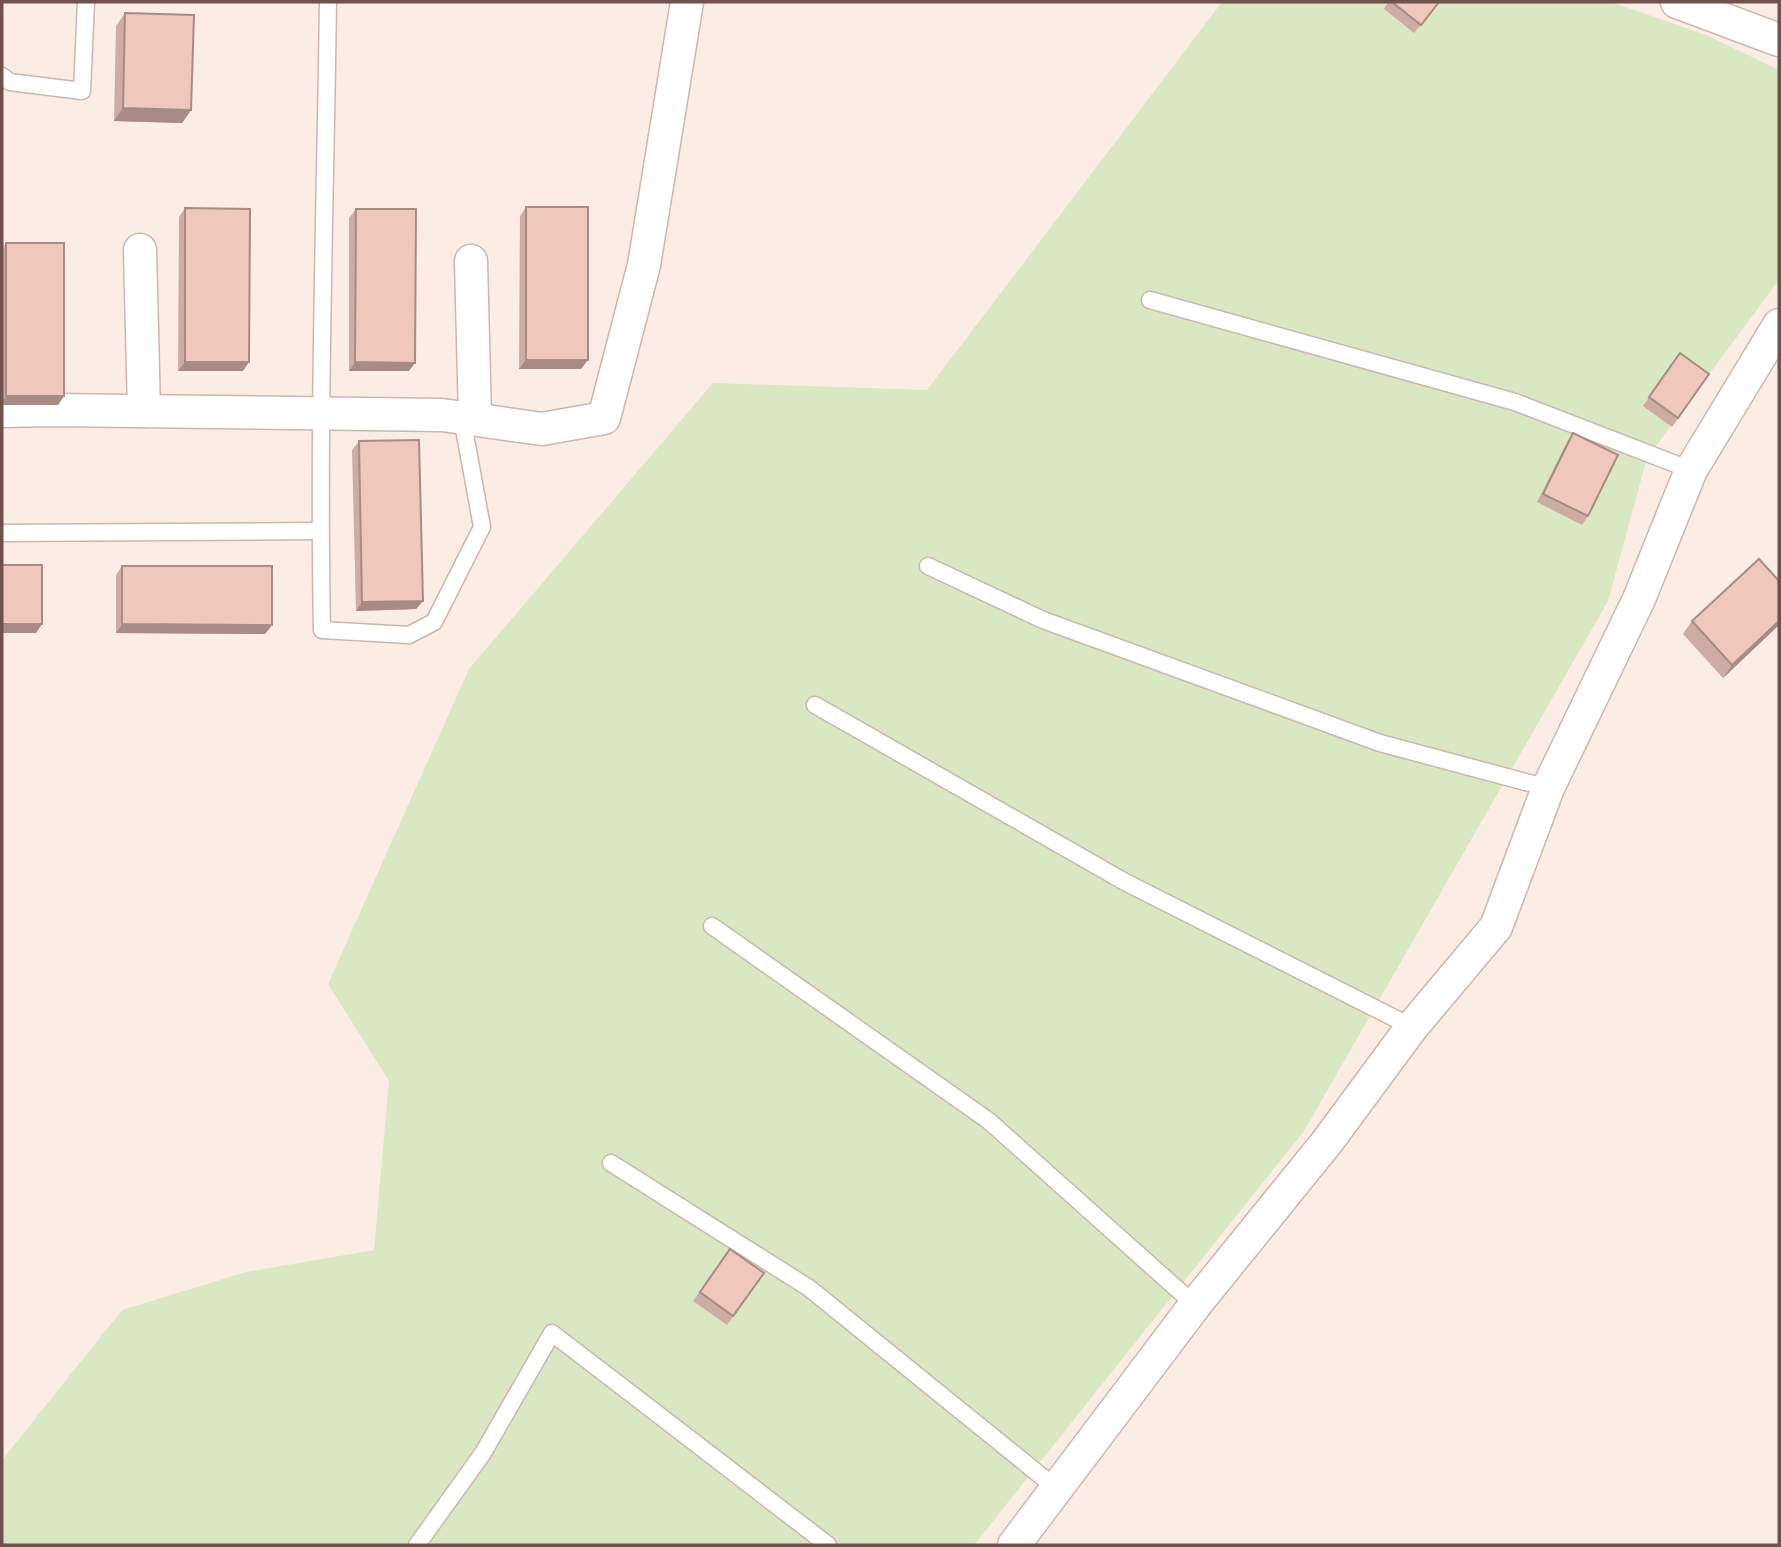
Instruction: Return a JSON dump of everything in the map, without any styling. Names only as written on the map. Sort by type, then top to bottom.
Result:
[{"type":"street","points":[[2,411],[442,415],[542,429],[604,418],[644,265],[687,2]]},
{"type":"street","points":[[1677,2],[1779,40]]},
{"type":"street","points":[[140,250],[144,411]]},
{"type":"street","points":[[468,419],[471,261]]},
{"type":"street","points":[[1014,1545],[1195,1305],[1327,1142],[1412,1027],[1496,927],[1548,788],[1639,599],[1691,470],[1779,325]]},
{"type":"lane","points":[[2,76],[10,82],[82,91],[86,2]]},
{"type":"lane","points":[[328,2],[320,531],[323,630],[409,635],[434,622],[482,527],[468,419]]},
{"type":"lane","points":[[1150,300],[1516,402],[1691,470]]},
{"type":"lane","points":[[2,533],[320,531]]},
{"type":"lane","points":[[928,566],[1042,620],[1380,743],[1548,788]]},
{"type":"lane","points":[[815,705],[1125,883],[1412,1027]]},
{"type":"lane","points":[[712,926],[989,1121],[1195,1305]]},
{"type":"lane","points":[[611,1163],[809,1288],[1056,1488]]},
{"type":"lane","points":[[417,1545],[483,1453],[551,1333],[828,1545]]},
{"type":"green space","points":[[1222,2],[1611,2],[1706,35],[1779,70],[1779,280],[1647,458],[1608,601],[1304,1131],[974,1545],[2,1545],[2,1460],[122,1310],[246,1272],[374,1250],[389,1081],[328,984],[469,669],[713,383],[927,390]]},
{"type":"building","points":[[1392,2],[1439,2],[1421,25]]},
{"type":"building","points":[[125,13],[194,15],[191,110],[123,108]]},
{"type":"building","points":[[526,207],[588,207],[588,360],[526,360]]},
{"type":"building","points":[[185,208],[250,209],[249,362],[185,362]]},
{"type":"building","points":[[356,209],[416,209],[415,363],[355,362]]},
{"type":"building","points":[[6,243],[64,243],[64,396],[6,396]]},
{"type":"building","points":[[1680,353],[1709,374],[1678,418],[1649,397]]},
{"type":"building","points":[[1573,433],[1618,455],[1588,516],[1543,494]]},
{"type":"building","points":[[419,440],[423,601],[362,602],[359,441]]},
{"type":"building","points":[[1759,559],[1779,581],[1779,621],[1732,665],[1692,621]]},
{"type":"building","points":[[2,565],[42,565],[42,624],[2,624]]},
{"type":"building","points":[[122,566],[272,566],[272,625],[122,624]]},
{"type":"building","points":[[730,1249],[764,1273],[733,1316],[700,1292]]}]
